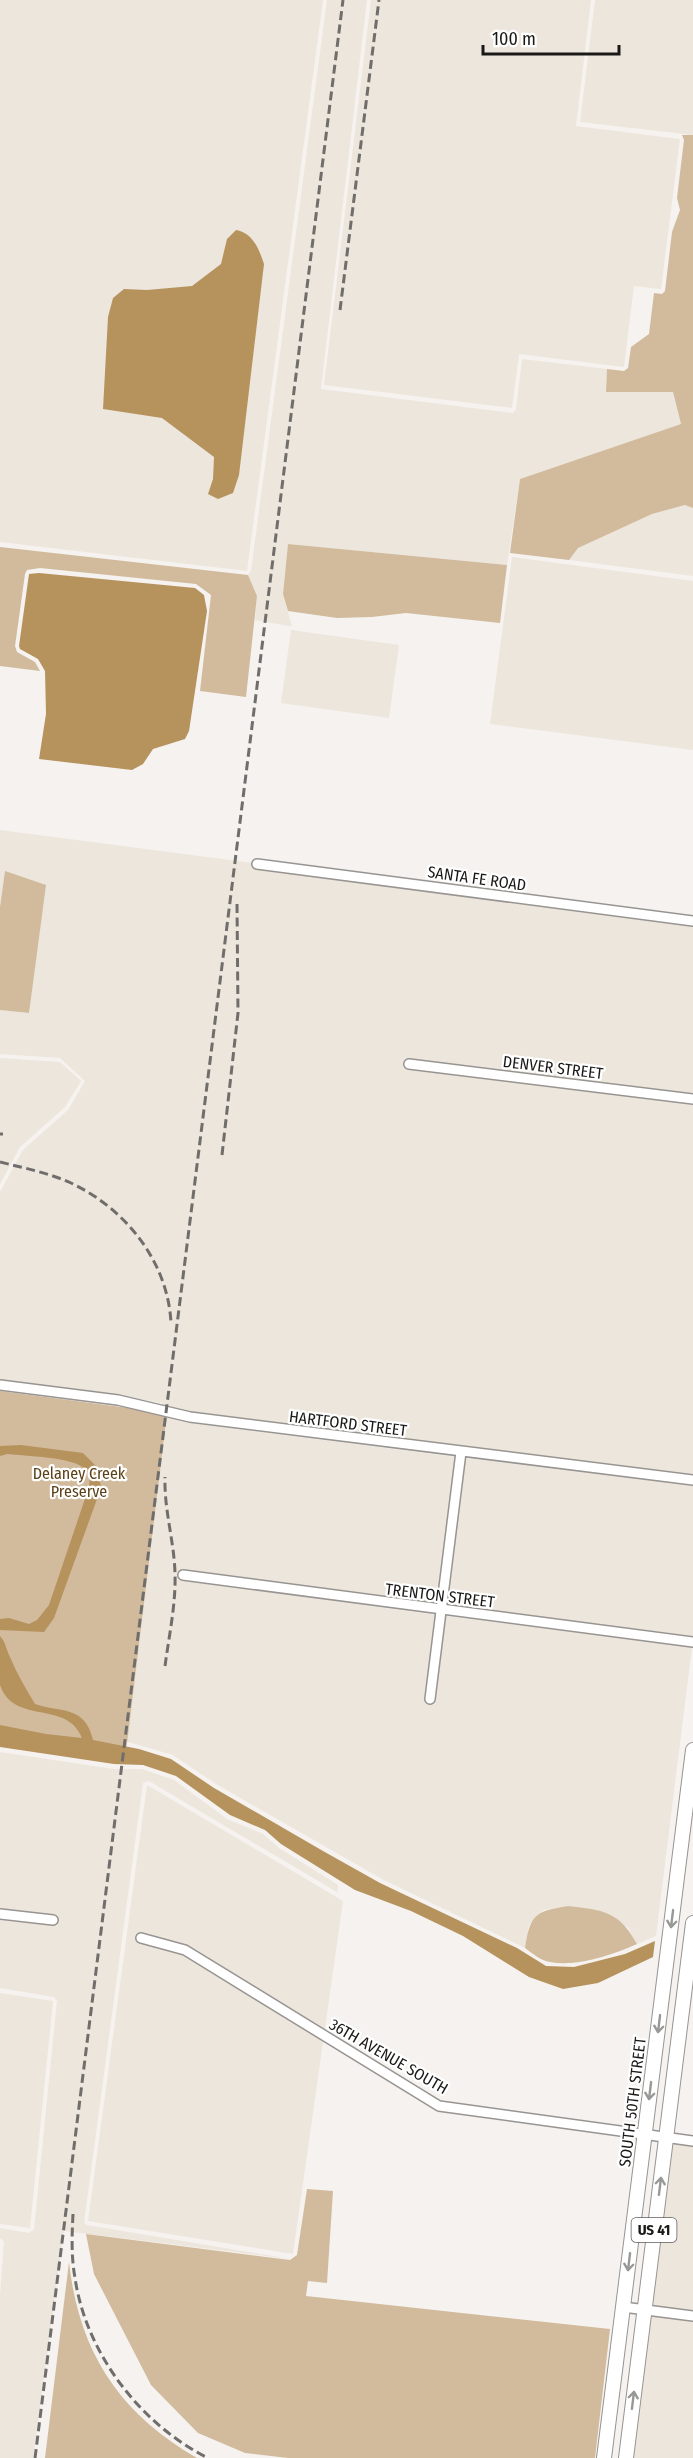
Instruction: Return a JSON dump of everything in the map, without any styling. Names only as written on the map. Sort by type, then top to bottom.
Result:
[{"type":"main road","name":"SOUTH 50TH STREET","points":[[604,2458],[666,1964],[690,1793],[693,1750]]},
{"type":"main road","name":"US 41","points":[[626,2458],[690,1967],[693,1923]]},
{"type":"street","name":"SANTA FE ROAD","points":[[257,864],[693,921]]},
{"type":"street","name":"DENVER STREET","points":[[408,1064],[693,1099]]},
{"type":"street","name":"HARTFORD STREET","points":[[0,1385],[118,1400],[189,1417],[693,1480]]},
{"type":"street","points":[[430,1699],[461,1452]]},
{"type":"street","name":"TRENTON STREET","points":[[183,1575],[442,1611],[693,1642]]},
{"type":"street","points":[[0,1914],[53,1920]]},
{"type":"street","name":"36TH AVENUE SOUTH","points":[[141,1938],[185,1950],[439,2106],[693,2141]]},
{"type":"street","points":[[666,1964],[690,1967]]},
{"type":"street","points":[[623,2307],[693,2316]]},
{"type":"shaded area","points":[[0,0],[323,0],[247,571],[0,542]]},
{"type":"shaded area","points":[[327,0],[367,0],[321,389],[513,413],[516,409],[522,359],[607,369],[606,392],[673,392],[681,424],[520,479],[507,565],[288,544],[283,594],[292,626],[289,626],[255,620],[257,596],[248,575],[251,571]]},
{"type":"shaded area","points":[[371,0],[591,0],[576,126],[680,139],[661,289],[634,286],[624,367],[519,354],[512,408],[324,385]]},
{"type":"shaded area","points":[[595,0],[693,0],[693,135],[580,122]]},
{"type":"shaded area","points":[[236,230],[251,238],[264,264],[239,475],[233,493],[218,499],[208,494],[213,479],[214,457],[162,418],[103,409],[108,317],[113,298],[124,289],[147,290],[192,286],[221,264],[227,239]]},
{"type":"shaded area","points":[[686,505],[693,508],[693,576],[569,560],[578,548],[622,527],[652,514]]},
{"type":"shaded area","points":[[512,557],[693,581],[693,750],[490,724]]},
{"type":"shaded area","points":[[39,573],[195,588],[204,595],[207,611],[189,731],[185,739],[153,749],[143,764],[132,770],[39,759],[46,714],[45,671],[38,659],[20,649],[19,646],[29,574]]},
{"type":"shaded area","points":[[291,630],[399,645],[389,718],[281,703]]},
{"type":"shaded area","points":[[0,830],[253,863],[253,869],[693,927],[693,1094],[405,1058],[403,1068],[693,1105],[693,1475],[190,1412],[162,1405],[162,1403],[119,1395],[0,1380],[0,1192],[23,1150],[68,1110],[85,1081],[60,1058],[0,1054],[0,1010],[30,1013],[5,872],[0,907]]},
{"type":"shaded area","points":[[0,1058],[60,1062],[81,1081],[65,1107],[20,1147],[0,1184]]},
{"type":"shaded area","points":[[161,1416],[189,1423],[456,1457],[439,1605],[179,1570],[178,1580],[437,1615],[425,1704],[434,1705],[446,1616],[692,1647],[656,1936],[637,1944],[628,1927],[568,1906],[543,1910],[529,1925],[525,1948],[382,1879],[216,1784],[173,1755],[125,1741]]},
{"type":"shaded area","points":[[21,1445],[83,1453],[98,1468],[101,1488],[54,1618],[44,1632],[0,1630],[0,1619],[9,1618],[29,1624],[37,1620],[49,1605],[89,1487],[89,1477],[85,1469],[71,1462],[7,1454],[0,1456],[0,1446]]},
{"type":"shaded area","points":[[465,1458],[693,1486],[693,1636],[448,1606]]},
{"type":"shaded area","points":[[0,1636],[35,1704],[71,1712],[78,1716],[89,1729],[93,1740],[139,1749],[171,1759],[214,1788],[380,1883],[517,1948],[546,1966],[574,1967],[625,1954],[655,1941],[653,1957],[598,1983],[563,1989],[529,1977],[463,1936],[411,1911],[355,1890],[281,1844],[265,1830],[230,1815],[176,1776],[143,1765],[114,1764],[0,1747],[0,1725],[82,1738],[75,1726],[65,1719],[28,1710],[7,1697],[0,1685]]},
{"type":"shaded area","points":[[0,1752],[114,1769],[142,1769],[174,1780],[227,1819],[263,1834],[279,1848],[338,1885],[337,1892],[149,1781],[143,1783],[84,2223],[291,2259],[64,2231],[33,2458],[0,2458],[0,2295],[4,2242],[0,2238],[0,2228],[29,2233],[34,2229],[57,2001],[54,1997],[0,1988],[0,1920],[57,1926],[58,1916],[0,1909]]},
{"type":"shaded area","points":[[147,1785],[343,1901],[293,2254],[88,2221]]},
{"type":"shaded area","points":[[0,1993],[53,2001],[30,2228],[0,2224]]},
{"type":"shaded area","points":[[673,2144],[693,2146],[693,2311],[652,2306]]},
{"type":"shaded area","points":[[651,2316],[693,2322],[693,2458],[632,2458]]},
{"type":"green space","points":[[682,135],[693,135],[693,508],[685,505],[652,514],[578,548],[569,560],[510,553],[520,479],[681,424],[673,392],[606,392],[607,369],[624,371],[628,368],[631,347],[649,334],[654,293],[662,294],[665,291],[672,232],[680,210],[677,198],[684,140]]},
{"type":"green space","points":[[288,544],[507,565],[500,623],[406,613],[337,618],[288,611],[283,594]]},
{"type":"green space","points":[[0,547],[248,575],[257,596],[246,697],[200,691],[211,595],[196,584],[40,568],[27,570],[15,646],[17,652],[35,662],[40,671],[0,666]]},
{"type":"green space","points":[[5,871],[46,885],[29,1013],[0,1010],[0,907]]},
{"type":"green space","name":"Delaney Creek Preserve","points":[[0,1391],[167,1413],[126,1752],[0,1736]]},
{"type":"green space","points":[[568,1906],[609,1914],[624,1925],[637,1944],[606,1956],[572,1963],[547,1961],[525,1948],[529,1928],[536,1916],[548,1910]]},
{"type":"green space","points":[[307,2189],[333,2191],[327,2283],[308,2281],[306,2296],[610,2329],[595,2458],[288,2458],[245,2453],[198,2433],[151,2385],[94,2274],[86,2234],[290,2260],[297,2255]]},
{"type":"green space","points":[[69,2262],[82,2324],[93,2352],[108,2377],[125,2400],[146,2421],[197,2458],[45,2458]]},
{"type":"railway","points":[[35,2458],[343,0]]},
{"type":"railway","points":[[340,310],[379,0]]},
{"type":"railway","points":[[222,1155],[238,1013],[237,903]]},
{"type":"railway","points":[[0,1162],[71,1183],[109,1207],[126,1223],[153,1259],[162,1279],[171,1323]]},
{"type":"railway","points":[[165,1477],[175,1585],[165,1666]]},
{"type":"railway","points":[[73,2214],[72,2254],[75,2278],[81,2306],[104,2359],[139,2406],[160,2426],[183,2444],[208,2458]]}]
